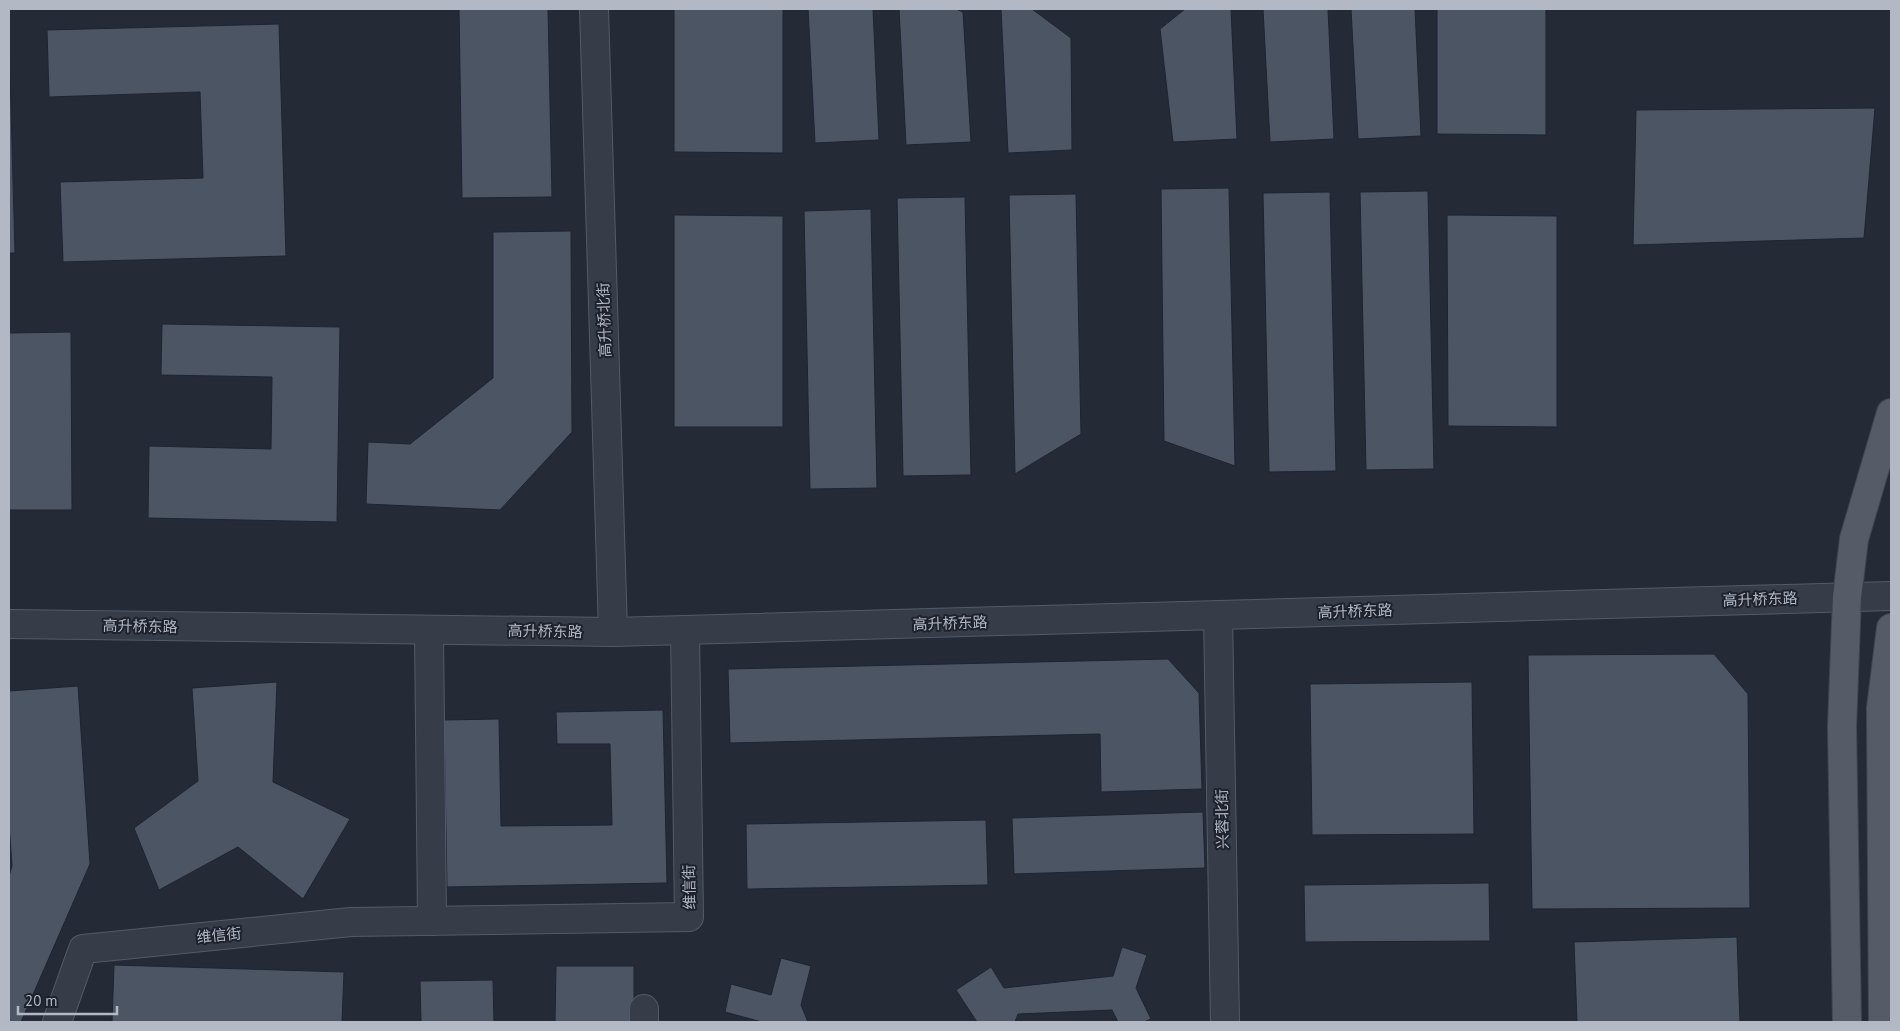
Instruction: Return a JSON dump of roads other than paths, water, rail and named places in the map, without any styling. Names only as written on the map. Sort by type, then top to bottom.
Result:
[{"type":"main road","points":[[1847,1022],[1842,727],[1847,597],[1854,539],[1891,413]]},
{"type":"main road","points":[[1883,1022],[1881,708],[1891,628]]},
{"type":"street","name":"高升桥北街","points":[[594,9],[614,632]]},
{"type":"street","name":"高升桥东路","points":[[9,624],[614,632],[1891,596]]},
{"type":"street","name":"兴蓉北街","points":[[1218,615],[1226,1022]]},
{"type":"street","points":[[429,630],[432,921]]},
{"type":"street","name":"维信街","points":[[57,1022],[83,949],[351,922],[689,917],[686,630]]}]
